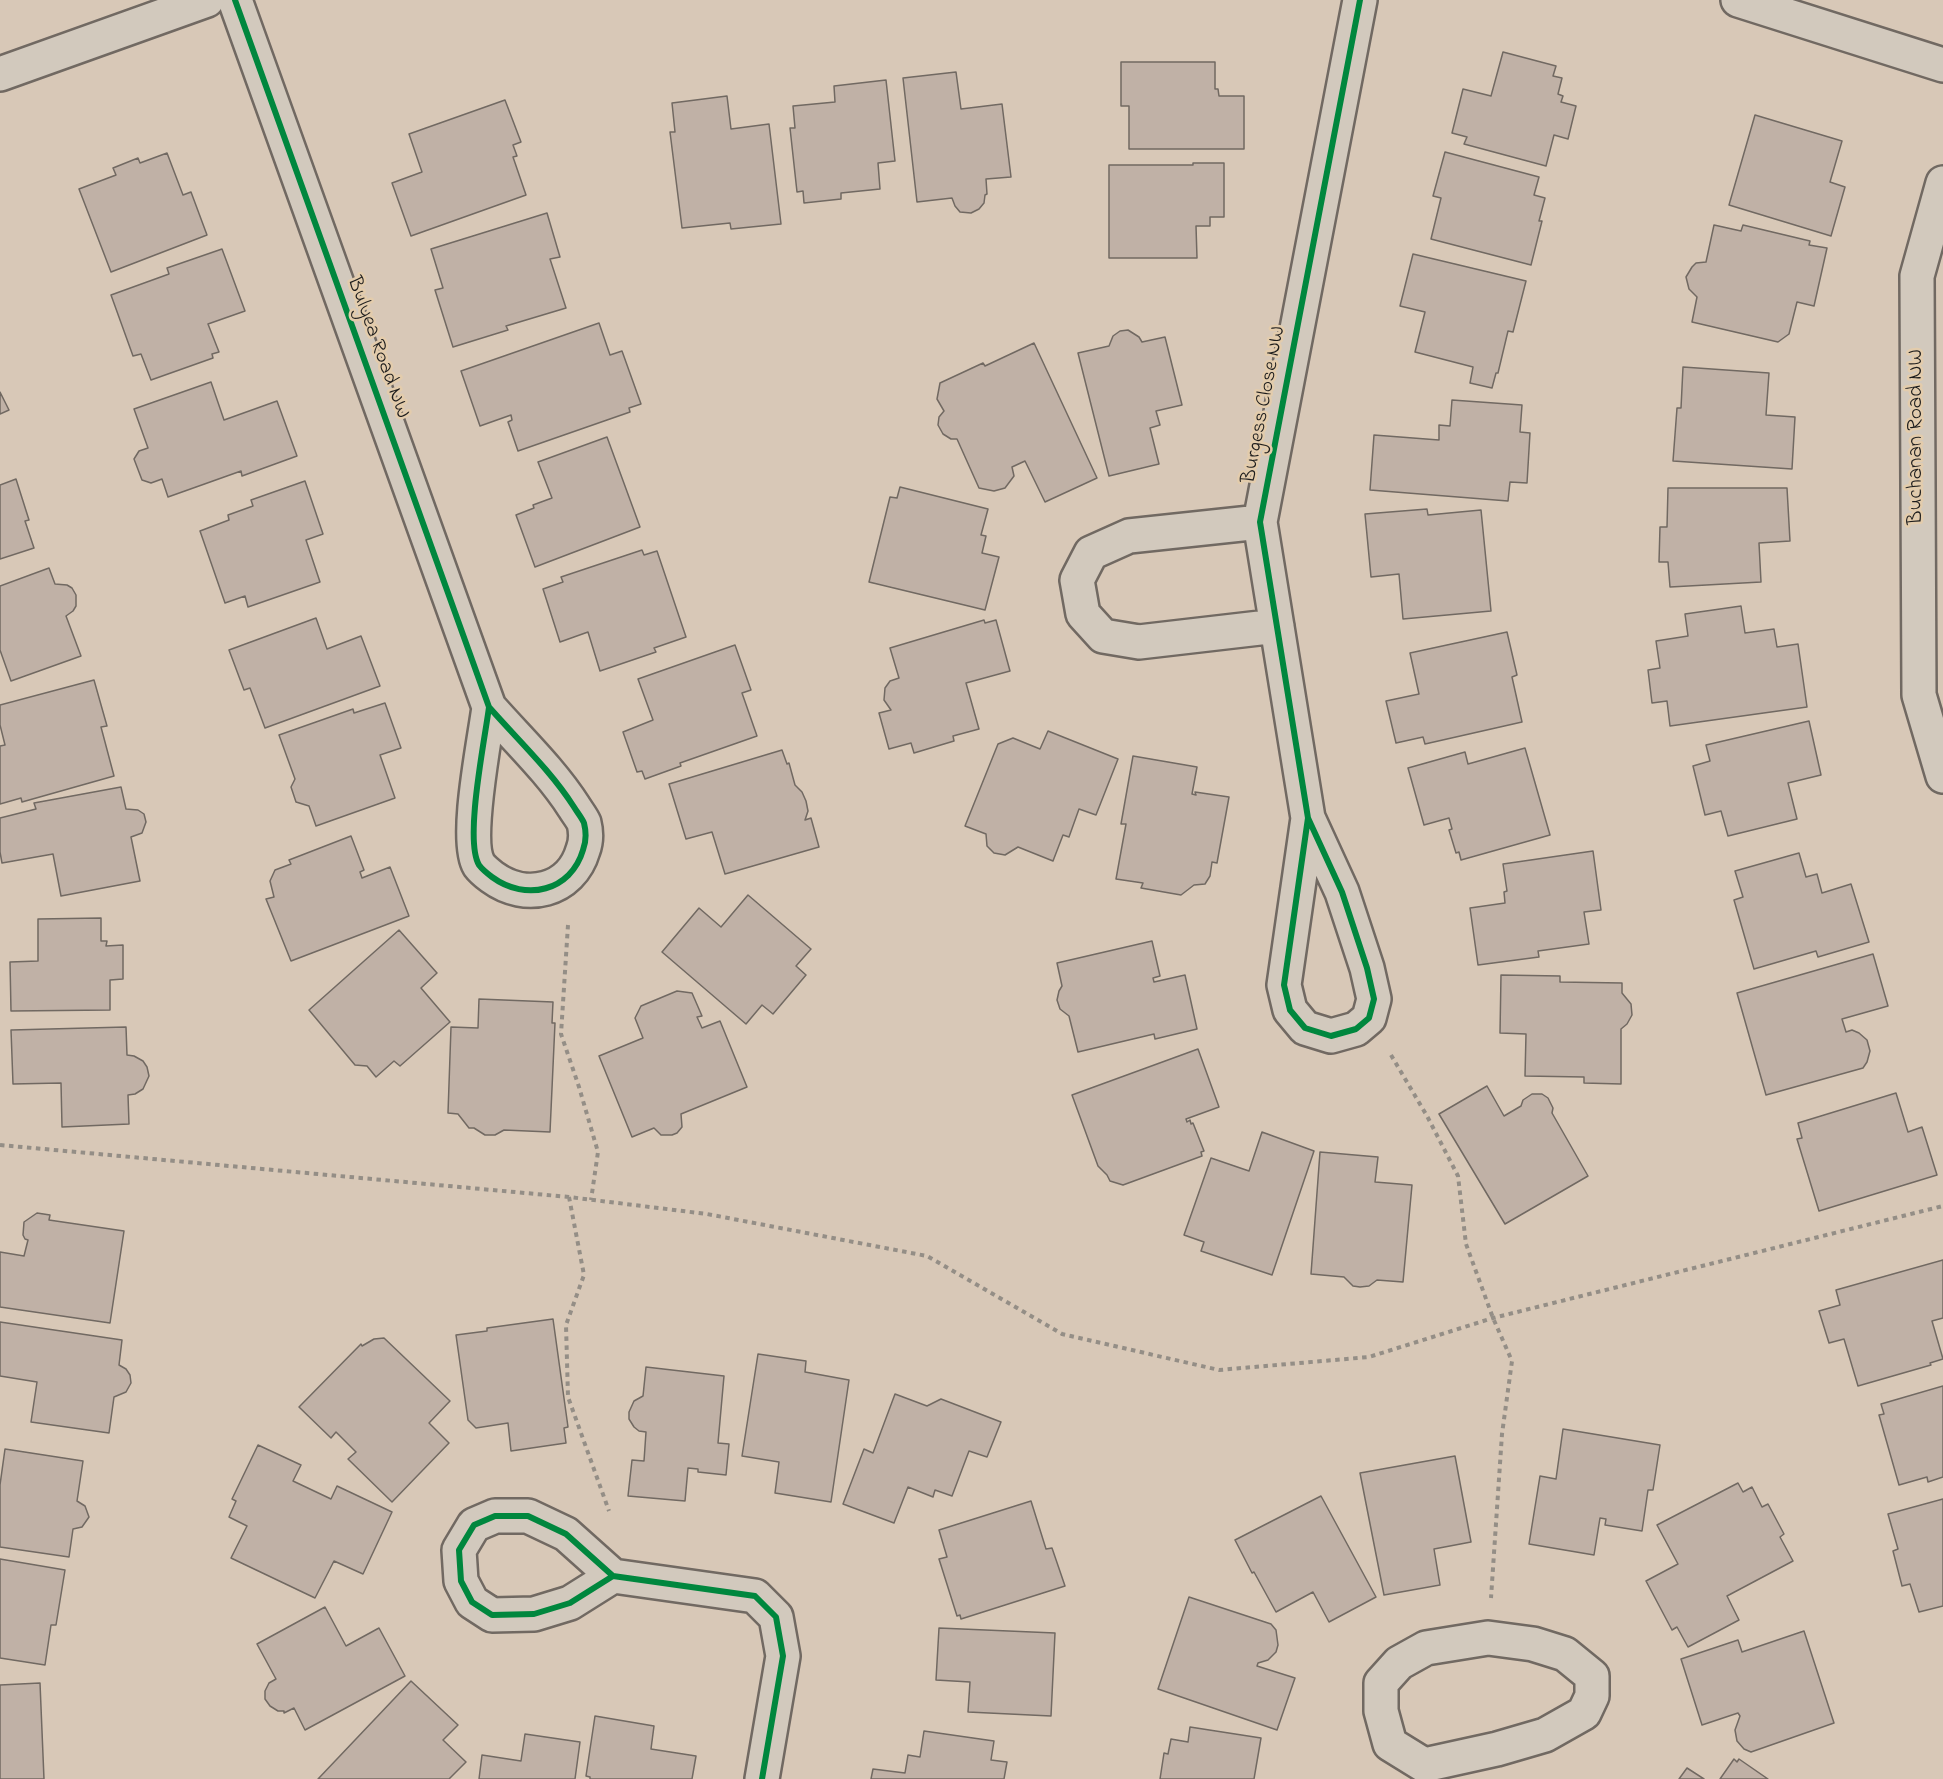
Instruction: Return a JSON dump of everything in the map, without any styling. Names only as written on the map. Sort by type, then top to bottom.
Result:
[{"type":"street","points":[[0,74],[207,0]]},
{"type":"street","name":"Bulyea Road NW","points":[[235,0],[489,707],[564,790],[584,822],[586,842],[580,860],[571,874],[560,883],[546,889],[525,891],[503,885],[479,865],[474,848],[474,825],[489,707]]},
{"type":"street","name":"Burgess Close NW","points":[[1308,818],[1284,985],[1290,1010],[1305,1028],[1331,1036],[1356,1029],[1369,1018],[1374,999],[1367,968],[1342,892],[1308,818],[1260,522],[1360,0]]},
{"type":"street","points":[[1738,0],[1943,65]]},
{"type":"street","name":"Buchanan Road NW","points":[[1943,183],[1917,276],[1931,694],[1943,776]]},
{"type":"street","points":[[1260,522],[1129,536],[1091,553],[1077,580],[1083,614],[1103,636],[1139,642],[1277,626]]},
{"type":"street","points":[[613,1576],[755,1596],[776,1617],[783,1656],[762,1779]]},
{"type":"street","points":[[1488,1638],[1533,1644],[1565,1654],[1592,1676],[1592,1696],[1584,1713],[1545,1735],[1422,1772],[1390,1744],[1381,1711],[1381,1683],[1398,1663],[1426,1648],[1488,1638]]},
{"type":"path","points":[[571,874],[561,1034],[598,1152],[591,1200]]},
{"type":"path","points":[[1369,1018],[1427,1116],[1458,1176],[1466,1244],[1493,1318],[1512,1361],[1502,1434],[1488,1638]]},
{"type":"path","points":[[0,1145],[568,1197],[708,1214],[927,1256],[1062,1334],[1219,1370],[1369,1357],[1493,1318],[1943,1206]]},
{"type":"path","points":[[568,1197],[584,1275],[566,1325],[568,1397],[609,1511]]},
{"type":"building","points":[[1503,52],[1556,66],[1553,76],[1562,78],[1558,94],[1563,96],[1561,102],[1576,106],[1568,139],[1554,135],[1546,166],[1464,144],[1467,137],[1452,133],[1463,89],[1491,96]]},
{"type":"building","points":[[1121,62],[1215,62],[1215,89],[1218,89],[1219,96],[1244,96],[1244,149],[1129,149],[1129,106],[1121,106]]},
{"type":"building","points":[[956,72],[961,109],[1002,104],[1011,177],[986,179],[987,194],[984,203],[971,213],[960,212],[952,198],[917,202],[903,78]]},
{"type":"building","points":[[886,80],[895,161],[878,163],[880,189],[841,193],[841,199],[804,203],[803,191],[797,192],[790,128],[795,128],[793,106],[835,102],[834,86]]},
{"type":"building","points":[[727,96],[731,129],[769,124],[781,224],[731,229],[730,223],[682,228],[670,132],[675,132],[672,103]]},
{"type":"building","points":[[505,100],[521,142],[513,145],[517,156],[513,157],[526,195],[411,236],[392,183],[422,172],[409,134]]},
{"type":"building","points":[[1755,115],[1842,141],[1830,182],[1845,187],[1831,236],[1729,205]]},
{"type":"building","points":[[1445,152],[1539,177],[1534,195],[1545,198],[1531,265],[1431,239],[1441,198],[1433,196]]},
{"type":"building","points":[[167,153],[183,195],[191,192],[207,235],[111,272],[79,189],[116,175],[113,168],[138,158],[140,163]]},
{"type":"building","points":[[1193,163],[1224,163],[1224,217],[1210,217],[1210,226],[1196,226],[1197,258],[1109,258],[1109,165],[1193,165]]},
{"type":"building","points":[[547,213],[560,257],[550,259],[566,308],[506,326],[508,330],[453,347],[435,290],[443,288],[431,249]]},
{"type":"building","points":[[1714,225],[1741,231],[1743,225],[1810,241],[1809,245],[1827,248],[1814,306],[1797,302],[1789,334],[1778,342],[1692,322],[1697,297],[1689,289],[1686,277],[1696,263],[1706,262]]},
{"type":"building","points":[[222,249],[245,311],[208,324],[219,352],[212,354],[213,358],[151,380],[141,354],[133,356],[111,295],[169,274],[167,268]]},
{"type":"building","points":[[1413,254],[1526,281],[1513,332],[1508,331],[1492,388],[1470,383],[1473,367],[1415,352],[1425,312],[1400,306]]},
{"type":"building","points":[[599,323],[610,355],[622,351],[641,404],[629,408],[630,412],[518,451],[508,422],[512,420],[511,415],[480,426],[461,371]]},
{"type":"building","points":[[1128,330],[1139,337],[1142,342],[1165,337],[1182,405],[1156,411],[1160,425],[1150,428],[1159,464],[1109,476],[1078,353],[1109,346],[1113,336],[1120,331]]},
{"type":"building","points":[[1034,343],[1097,478],[1045,502],[1025,461],[1012,467],[1014,476],[1005,488],[994,491],[979,488],[957,439],[951,439],[943,434],[938,425],[939,417],[944,411],[937,399],[940,383],[983,363],[985,366]]},
{"type":"building","points":[[1683,367],[1769,373],[1766,415],[1795,417],[1792,469],[1673,461],[1677,408],[1681,408]]},
{"type":"building","points":[[211,382],[224,420],[277,401],[297,456],[242,476],[241,471],[168,497],[162,479],[151,483],[142,480],[134,459],[139,451],[148,448],[134,409]]},
{"type":"building","points":[[0,392],[9,410],[0,414]]},
{"type":"building","points":[[1452,400],[1522,405],[1520,432],[1530,433],[1527,483],[1510,482],[1508,501],[1370,490],[1374,435],[1439,440],[1439,425],[1450,426]]},
{"type":"building","points":[[607,437],[640,527],[535,567],[516,515],[552,498],[538,462]]},
{"type":"building","points":[[16,479],[29,520],[25,521],[34,548],[0,559],[0,485]]},
{"type":"building","points":[[305,481],[323,534],[306,540],[320,582],[248,607],[245,596],[225,603],[200,531],[229,520],[228,515],[253,506],[251,500]]},
{"type":"building","points":[[900,487],[988,509],[981,535],[986,536],[982,553],[999,557],[985,610],[869,582],[890,497],[897,498]]},
{"type":"building","points":[[1668,488],[1787,488],[1790,541],[1759,543],[1761,582],[1670,587],[1668,562],[1659,562],[1660,527],[1667,527]]},
{"type":"building","points":[[1427,509],[1428,515],[1481,510],[1491,611],[1403,619],[1399,574],[1371,577],[1365,514]]},
{"type":"building","points":[[642,550],[644,555],[657,551],[686,637],[654,648],[656,652],[600,671],[588,632],[560,642],[543,589],[563,582],[561,577]]},
{"type":"building","points":[[49,568],[55,584],[67,585],[76,595],[76,606],[66,616],[81,656],[11,681],[0,650],[0,586]]},
{"type":"building","points":[[1741,606],[1745,633],[1774,629],[1777,647],[1798,644],[1807,707],[1670,726],[1667,701],[1652,703],[1648,670],[1660,668],[1656,641],[1688,636],[1685,614]]},
{"type":"building","points":[[316,618],[327,649],[361,636],[380,686],[265,728],[250,688],[244,690],[229,650]]},
{"type":"building","points":[[984,620],[985,623],[996,620],[1010,671],[966,683],[979,729],[953,736],[954,741],[914,753],[911,743],[889,749],[879,713],[891,710],[884,700],[885,688],[890,681],[899,678],[890,648]]},
{"type":"building","points":[[1507,632],[1517,675],[1512,677],[1522,722],[1425,744],[1423,737],[1396,743],[1386,701],[1419,694],[1410,653]]},
{"type":"building","points":[[735,645],[751,690],[742,693],[757,736],[680,763],[681,766],[645,779],[642,771],[637,772],[623,732],[653,720],[638,679]]},
{"type":"building","points":[[94,680],[107,726],[101,727],[114,776],[22,802],[21,798],[0,804],[0,746],[5,745],[0,725],[0,705]]},
{"type":"building","points":[[385,703],[401,748],[380,755],[395,798],[316,826],[309,806],[296,802],[291,787],[295,779],[279,735],[353,709],[354,713]]},
{"type":"building","points":[[1809,721],[1821,775],[1788,783],[1797,819],[1728,836],[1721,811],[1705,815],[1693,766],[1710,761],[1706,745]]},
{"type":"building","points":[[1048,731],[1118,759],[1096,815],[1079,809],[1069,837],[1063,835],[1053,861],[1018,847],[1005,855],[994,853],[987,846],[986,834],[965,826],[998,744],[1013,738],[1040,749]]},
{"type":"building","points":[[1525,748],[1550,835],[1461,860],[1459,852],[1456,853],[1449,830],[1452,829],[1449,818],[1424,825],[1408,768],[1465,752],[1468,764]]},
{"type":"building","points":[[782,750],[787,764],[789,763],[795,785],[802,792],[806,801],[808,811],[805,820],[811,818],[819,847],[725,874],[712,832],[686,839],[669,784]]},
{"type":"building","points":[[1133,756],[1197,767],[1192,794],[1196,795],[1195,792],[1229,797],[1217,863],[1212,862],[1210,876],[1205,884],[1194,885],[1181,895],[1141,888],[1143,883],[1116,879],[1126,824],[1121,824]]},
{"type":"building","points":[[121,787],[126,809],[138,810],[144,814],[146,822],[142,833],[131,837],[140,881],[61,896],[53,854],[2,863],[0,818],[36,809],[34,803]]},
{"type":"building","points":[[351,836],[364,870],[360,872],[362,878],[390,867],[409,916],[291,961],[266,899],[274,897],[270,881],[275,870],[291,864],[289,860]]},
{"type":"building","points":[[1593,851],[1601,910],[1584,912],[1589,944],[1538,951],[1539,957],[1478,965],[1470,908],[1505,903],[1504,892],[1507,891],[1503,864]]},
{"type":"building","points":[[1799,853],[1806,877],[1817,874],[1822,893],[1851,884],[1869,942],[1818,957],[1816,951],[1754,969],[1734,900],[1743,897],[1735,871]]},
{"type":"building","points":[[748,895],[811,949],[796,966],[806,975],[773,1014],[762,1005],[746,1024],[662,952],[699,908],[721,927]]},
{"type":"building","points":[[101,918],[101,941],[107,941],[106,946],[123,945],[123,979],[110,980],[110,1010],[11,1011],[10,962],[38,961],[38,919]]},
{"type":"building","points":[[399,930],[437,973],[421,988],[450,1022],[400,1066],[394,1061],[376,1077],[367,1066],[355,1065],[309,1010]]},
{"type":"building","points":[[1152,941],[1160,976],[1153,978],[1154,982],[1185,975],[1197,1029],[1155,1039],[1154,1034],[1078,1052],[1069,1016],[1060,1009],[1057,1000],[1062,986],[1057,963]]},
{"type":"building","points":[[1873,954],[1888,1006],[1842,1019],[1846,1032],[1852,1030],[1867,1040],[1870,1051],[1863,1068],[1766,1095],[1737,993]]},
{"type":"building","points":[[1501,975],[1560,976],[1560,982],[1622,983],[1622,993],[1631,1004],[1632,1015],[1621,1029],[1621,1084],[1584,1083],[1584,1077],[1525,1076],[1526,1034],[1500,1033]]},
{"type":"building","points":[[677,991],[692,993],[702,1016],[697,1017],[702,1028],[720,1021],[747,1087],[681,1114],[682,1127],[677,1133],[661,1135],[654,1128],[632,1137],[599,1056],[643,1038],[635,1018],[641,1006]]},
{"type":"building","points":[[479,999],[553,1002],[552,1023],[555,1023],[550,1132],[504,1130],[495,1135],[485,1135],[474,1128],[469,1128],[458,1114],[448,1113],[451,1027],[478,1028]]},
{"type":"building","points":[[126,1027],[127,1055],[143,1061],[149,1076],[143,1089],[128,1095],[129,1124],[62,1127],[61,1083],[13,1084],[11,1030]]},
{"type":"building","points":[[1198,1049],[1219,1107],[1186,1119],[1187,1122],[1190,1120],[1191,1124],[1193,1123],[1204,1151],[1201,1152],[1202,1156],[1123,1185],[1110,1181],[1098,1166],[1072,1095]]},
{"type":"building","points":[[1487,1086],[1504,1116],[1521,1106],[1523,1100],[1532,1094],[1542,1094],[1548,1098],[1553,1108],[1552,1113],[1588,1176],[1505,1224],[1439,1114]]},
{"type":"building","points":[[1896,1093],[1908,1132],[1922,1127],[1937,1175],[1819,1211],[1797,1139],[1802,1138],[1798,1123]]},
{"type":"building","points":[[1262,1132],[1314,1151],[1272,1275],[1201,1251],[1204,1242],[1184,1235],[1211,1158],[1249,1171]]},
{"type":"building","points":[[1320,1152],[1378,1157],[1375,1182],[1412,1185],[1403,1282],[1377,1280],[1369,1286],[1360,1287],[1353,1286],[1344,1277],[1311,1274]]},
{"type":"building","points":[[37,1213],[50,1215],[49,1220],[124,1231],[110,1323],[0,1307],[0,1252],[24,1256],[28,1240],[23,1235],[24,1222]]},
{"type":"building","points":[[1943,1260],[1943,1318],[1932,1321],[1943,1359],[1930,1363],[1931,1365],[1858,1386],[1844,1339],[1829,1343],[1819,1311],[1840,1305],[1836,1290]]},
{"type":"building","points":[[553,1319],[568,1427],[564,1428],[566,1443],[511,1451],[508,1423],[476,1428],[468,1420],[456,1335],[487,1331],[487,1328]]},
{"type":"building","points":[[0,1322],[122,1340],[119,1365],[130,1375],[131,1383],[126,1392],[114,1397],[109,1433],[31,1422],[37,1382],[0,1376]]},
{"type":"building","points":[[384,1338],[450,1401],[429,1423],[449,1443],[392,1502],[348,1459],[356,1452],[336,1432],[331,1438],[299,1407],[361,1344],[362,1346],[374,1339]]},
{"type":"building","points":[[758,1354],[806,1361],[805,1372],[849,1380],[831,1502],[775,1493],[779,1462],[742,1456]]},
{"type":"building","points":[[646,1367],[724,1376],[718,1443],[729,1444],[726,1475],[698,1472],[698,1469],[688,1468],[685,1501],[628,1496],[632,1460],[644,1461],[646,1432],[634,1427],[629,1419],[629,1412],[634,1401],[643,1396]]},
{"type":"building","points":[[1943,1386],[1943,1477],[1928,1482],[1927,1477],[1899,1485],[1879,1415],[1884,1414],[1881,1404]]},
{"type":"building","points":[[895,1394],[927,1406],[941,1399],[1001,1422],[987,1457],[969,1451],[952,1496],[935,1490],[933,1497],[908,1487],[894,1523],[843,1504],[864,1449],[873,1453]]},
{"type":"building","points":[[1563,1429],[1660,1445],[1653,1490],[1648,1490],[1642,1531],[1605,1525],[1606,1519],[1600,1518],[1594,1555],[1529,1544],[1540,1476],[1556,1479]]},
{"type":"building","points":[[258,1445],[301,1465],[293,1481],[331,1499],[337,1486],[392,1512],[363,1574],[334,1561],[315,1598],[231,1558],[247,1526],[229,1517],[236,1501],[232,1499]]},
{"type":"building","points":[[5,1449],[83,1461],[77,1501],[85,1506],[89,1517],[82,1527],[73,1529],[69,1557],[0,1547],[0,1485]]},
{"type":"building","points":[[1455,1456],[1471,1542],[1434,1549],[1440,1585],[1384,1595],[1360,1473]]},
{"type":"building","points":[[1738,1483],[1743,1492],[1752,1487],[1762,1507],[1768,1504],[1784,1534],[1780,1537],[1793,1561],[1727,1596],[1739,1620],[1688,1647],[1677,1627],[1672,1630],[1646,1581],[1678,1564],[1657,1525]]},
{"type":"building","points":[[1321,1496],[1376,1597],[1329,1622],[1313,1592],[1276,1612],[1235,1540]]},
{"type":"building","points":[[1943,1499],[1943,1606],[1919,1612],[1910,1584],[1902,1586],[1893,1551],[1898,1549],[1888,1514]]},
{"type":"building","points":[[1031,1501],[1046,1549],[1052,1548],[1065,1586],[961,1619],[960,1615],[957,1616],[939,1559],[947,1557],[939,1530]]},
{"type":"building","points":[[0,1559],[65,1570],[56,1625],[51,1625],[45,1665],[0,1658]]},
{"type":"building","points":[[1189,1597],[1271,1624],[1276,1630],[1278,1645],[1276,1652],[1268,1660],[1258,1663],[1257,1666],[1295,1678],[1277,1730],[1158,1689]]},
{"type":"building","points":[[325,1607],[346,1646],[379,1628],[405,1676],[305,1730],[294,1708],[284,1713],[270,1706],[265,1699],[265,1691],[269,1683],[276,1679],[257,1644]]},
{"type":"building","points":[[939,1628],[1055,1633],[1051,1716],[968,1712],[970,1682],[936,1680]]},
{"type":"building","points":[[1804,1631],[1834,1723],[1751,1752],[1744,1749],[1737,1741],[1735,1730],[1740,1716],[1738,1713],[1702,1725],[1681,1659],[1738,1640],[1742,1652]]},
{"type":"building","points":[[411,1681],[458,1725],[443,1740],[466,1762],[449,1779],[318,1779]]},
{"type":"building","points":[[40,1683],[44,1779],[0,1779],[0,1685]]},
{"type":"building","points":[[595,1716],[654,1726],[651,1749],[696,1756],[692,1779],[590,1779],[586,1776]]},
{"type":"building","points":[[1190,1727],[1261,1738],[1254,1779],[1160,1779],[1164,1753],[1168,1754],[1171,1739],[1188,1742]]},
{"type":"building","points":[[924,1731],[994,1741],[991,1760],[1007,1762],[1004,1779],[871,1779],[873,1769],[905,1773],[908,1755],[920,1757]]},
{"type":"building","points":[[525,1734],[580,1742],[575,1779],[479,1779],[482,1755],[521,1761]]},
{"type":"building","points":[[1734,1759],[1737,1762],[1739,1759],[1768,1779],[1720,1779]]},
{"type":"building","points":[[1687,1768],[1704,1779],[1679,1779]]},
{"type":"cycle path","points":[[235,0],[489,707],[555,781],[584,823],[585,844],[577,864],[558,883],[546,888],[519,889],[505,885],[479,865],[475,852],[475,812],[489,707]]},
{"type":"cycle path","points":[[1308,818],[1284,985],[1290,1010],[1305,1028],[1331,1036],[1356,1029],[1369,1018],[1374,999],[1367,968],[1342,892],[1308,818],[1260,522],[1360,0]]},
{"type":"cycle path","points":[[613,1576],[570,1603],[534,1614],[492,1615],[472,1602],[461,1581],[459,1550],[474,1525],[495,1516],[528,1516],[566,1534],[613,1576],[755,1596],[776,1617],[783,1656],[762,1779]]}]
